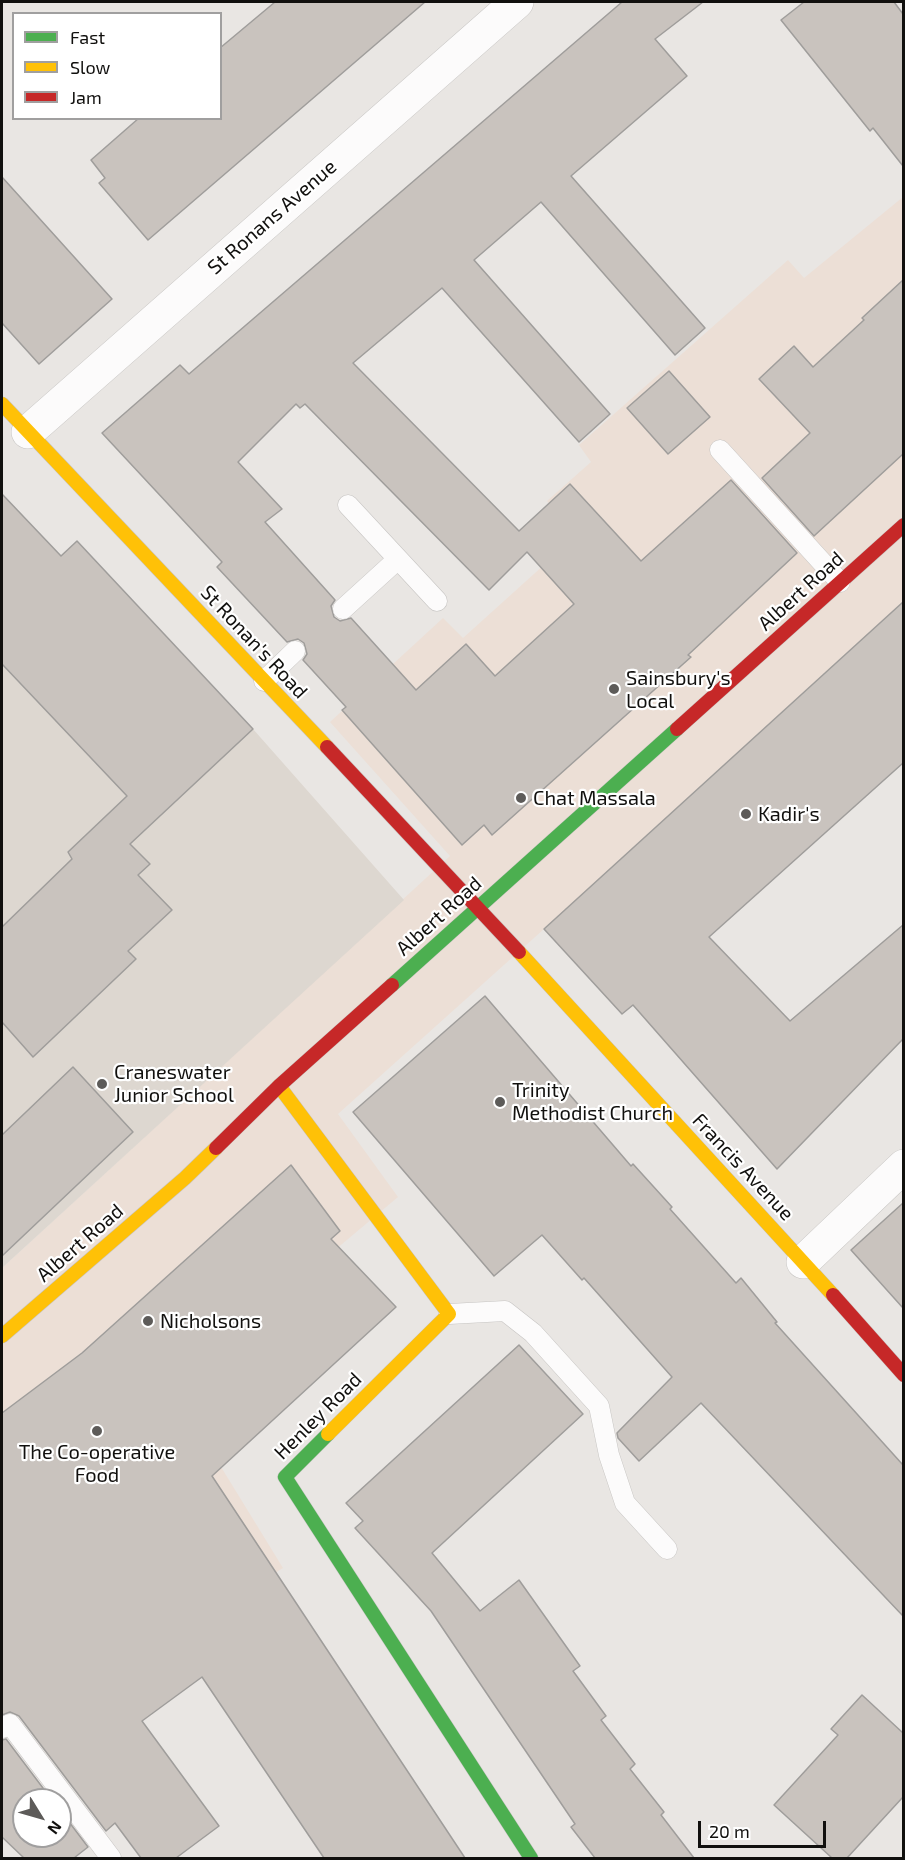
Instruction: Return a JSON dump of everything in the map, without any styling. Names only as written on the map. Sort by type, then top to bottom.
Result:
[{"type":"street","name":"St Ronans Avenue","points":[[28,432],[516,2]]},
{"type":"street","name":"St Ronan's Road","points":[[2,404],[478,908]]},
{"type":"street","name":"Albert Road","points":[[2,1336],[185,1178],[279,1086],[903,525]]},
{"type":"street","name":"Francis Avenue","points":[[478,908],[803,1262],[903,1375]]},
{"type":"street","points":[[279,1086],[449,1314]]},
{"type":"street","points":[[803,1262],[903,1166]]},
{"type":"street","name":"Henley Road","points":[[449,1314],[285,1477],[531,1858]]},
{"type":"lane","points":[[720,450],[840,582]]},
{"type":"lane","points":[[348,504],[437,601]]},
{"type":"lane","points":[[343,609],[398,559]]},
{"type":"lane","points":[[264,681],[295,651]]},
{"type":"lane","points":[[449,1314],[505,1311],[533,1333],[599,1406],[609,1455],[625,1503],[667,1549]]},
{"type":"lane","points":[[2,1728],[10,1724],[111,1858]]},
{"type":"shaded area","points":[[903,197],[903,763],[622,1014],[544,929],[338,1114],[398,1197],[172,1387],[283,1568],[136,1660],[59,1600],[2,1631],[2,1268],[450,856],[330,722],[443,618],[463,638],[576,536],[547,501],[591,462],[579,445],[788,260],[804,278]]},
{"type":"shaded area","name":"Craneswater Junior School","points":[[77,541],[253,729],[404,900],[2,1268],[2,622],[26,598],[22,593]]},
{"type":"building","points":[[275,2],[425,2],[148,240],[99,183],[105,178],[91,160],[137,120],[222,120],[222,46]]},
{"type":"building","points":[[622,2],[703,2],[655,39],[687,76],[571,176],[705,328],[675,355],[541,202],[474,260],[610,414],[579,442],[442,288],[353,363],[519,531],[570,484],[641,561],[731,480],[797,553],[688,655],[691,657],[492,835],[484,825],[462,845],[342,710],[346,707],[303,660],[307,654],[304,643],[298,639],[287,642],[217,567],[222,562],[102,433],[180,365],[189,374]],"holes":[[[296,404],[300,408],[305,404],[489,590],[527,552],[574,604],[495,676],[466,644],[416,690],[351,618],[340,621],[334,617],[331,606],[335,600],[265,522],[282,509],[238,462]]]},
{"type":"building","points":[[804,2],[894,2],[903,14],[903,166],[873,128],[870,131],[781,20]]},
{"type":"building","points":[[2,177],[112,299],[39,364],[2,323]]},
{"type":"building","points":[[903,280],[903,454],[814,536],[762,478],[810,433],[759,379],[794,346],[813,367]]},
{"type":"building","points":[[669,371],[710,417],[668,454],[627,408]]},
{"type":"building","points":[[2,494],[61,556],[77,541],[253,729],[130,844],[150,864],[138,875],[172,910],[128,951],[136,959],[33,1057],[2,1022],[2,927],[72,859],[68,852],[127,796],[2,664]]},
{"type":"building","points":[[903,602],[903,763],[709,937],[790,1021],[903,925],[903,1039],[777,1169],[633,1005],[622,1014],[544,929]]},
{"type":"building","points":[[485,996],[631,1166],[633,1164],[672,1207],[670,1209],[736,1283],[741,1278],[777,1322],[775,1323],[903,1465],[903,1616],[701,1403],[639,1461],[618,1438],[617,1433],[672,1377],[584,1278],[582,1280],[542,1235],[494,1276],[353,1112]]},
{"type":"building","points":[[73,1067],[133,1132],[2,1256],[2,1135]]},
{"type":"building","points":[[291,1165],[340,1231],[331,1239],[396,1307],[212,1476],[465,1858],[324,1858],[202,1677],[142,1721],[219,1826],[176,1858],[141,1858],[115,1823],[106,1831],[19,1716],[10,1712],[2,1715],[2,1413],[82,1353]]},
{"type":"building","points":[[903,1203],[903,1308],[851,1250]]},
{"type":"building","points":[[519,1345],[583,1414],[432,1553],[480,1611],[519,1580],[580,1666],[573,1671],[606,1716],[601,1720],[635,1764],[630,1769],[664,1812],[661,1815],[694,1858],[595,1858],[571,1827],[575,1824],[431,1611],[355,1528],[363,1521],[346,1503]]},
{"type":"building","points":[[862,1695],[903,1733],[903,1797],[847,1858],[832,1858],[774,1805],[838,1735],[831,1729]]},
{"type":"building","points":[[6,1739],[43,1788],[12,1788],[12,1847],[2,1837],[2,1740]]},
{"type":"building","points":[[72,1826],[88,1847],[74,1858],[24,1858],[14,1848],[72,1848]]},
{"type":"traffic: fast","points":[[392,985],[677,729]]},
{"type":"traffic: fast","points":[[328,1434],[285,1477],[531,1858]]},
{"type":"traffic: slow","points":[[2,404],[327,747]]},
{"type":"traffic: slow","points":[[519,952],[833,1295]]},
{"type":"traffic: slow","points":[[279,1086],[449,1314],[328,1434]]},
{"type":"traffic: slow","points":[[2,1336],[185,1178],[216,1148]]},
{"type":"traffic: jam","points":[[677,729],[904,525]]},
{"type":"traffic: jam","points":[[327,747],[519,952]]},
{"type":"traffic: jam","points":[[216,1148],[279,1086],[392,985]]},
{"type":"traffic: jam","points":[[833,1295],[904,1375]]},
{"type":"place","name":"Sainsbury's Local","points":[[614,689]]},
{"type":"place","name":"Chat Massala","points":[[521,798]]},
{"type":"place","name":"Kadir's","points":[[746,814]]},
{"type":"place","name":"Craneswater Junior School","points":[[102,1084]]},
{"type":"place","name":"Trinity Methodist Church","points":[[500,1102]]},
{"type":"place","name":"Nicholsons","points":[[148,1321]]},
{"type":"place","name":"The Co-operative Food","points":[[97,1431]]}]
